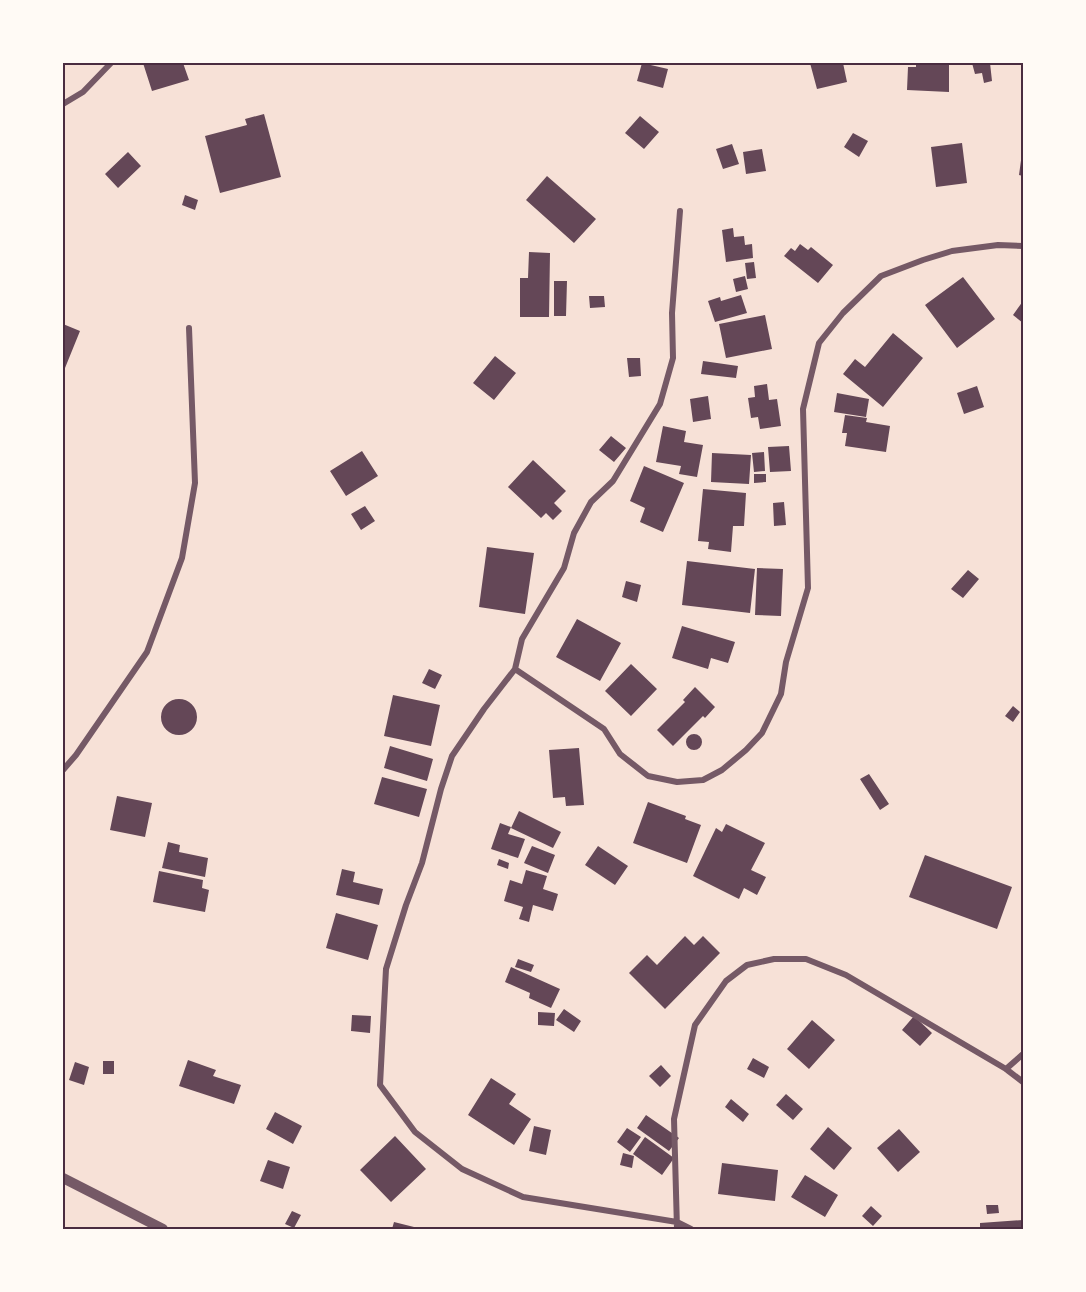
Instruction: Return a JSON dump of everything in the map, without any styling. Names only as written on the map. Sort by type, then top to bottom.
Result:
[{"type":"street","points":[[63,104],[83,92],[111,63]]},
{"type":"street","points":[[680,211],[672,313],[673,358],[660,404],[613,481],[591,502],[574,532],[564,567],[522,639],[515,669],[452,756],[422,863],[386,969],[380,1085],[415,1132],[462,1169],[523,1197],[691,1229]]},
{"type":"street","points":[[515,669],[604,729],[620,754],[648,776],[677,782],[703,780],[722,770],[762,733],[781,694],[786,662],[808,588],[803,409],[819,344],[843,313],[881,276],[952,251],[998,245],[1023,246]]},
{"type":"street","points":[[63,770],[76,755],[147,652],[182,558],[195,483],[189,328]]},
{"type":"street","points":[[677,1226],[674,1119],[695,1025],[726,981],[747,965],[774,959],[806,959],[836,971],[1006,1069],[1023,1082]]},
{"type":"street","points":[[1006,1069],[1023,1054]]},
{"type":"street","points":[[63,1178],[163,1229]]},
{"type":"building","points":[[143,63],[183,63],[189,80],[152,91]]},
{"type":"building","points":[[642,63],[668,69],[663,88],[637,81]]},
{"type":"building","points":[[810,63],[843,63],[847,82],[817,89]]},
{"type":"building","points":[[916,63],[949,63],[949,92],[907,90],[908,67],[916,67]]},
{"type":"building","points":[[972,63],[990,63],[992,81],[984,83],[982,73],[975,74]]},
{"type":"building","points":[[264,114],[281,177],[220,193],[205,136],[247,125],[245,119]]},
{"type":"building","points":[[640,116],[659,132],[644,149],[625,133]]},
{"type":"building","points":[[853,133],[868,141],[859,157],[844,147]]},
{"type":"building","points":[[962,143],[967,183],[936,187],[931,147]]},
{"type":"building","points":[[732,144],[739,164],[723,169],[716,149]]},
{"type":"building","points":[[762,149],[766,171],[746,174],[743,152]]},
{"type":"building","points":[[128,152],[141,166],[118,188],[105,174]]},
{"type":"building","points":[[1023,153],[1023,176],[1019,175]]},
{"type":"building","points":[[547,176],[596,219],[574,243],[526,200]]},
{"type":"building","points":[[185,195],[198,200],[195,210],[182,205]]},
{"type":"building","points":[[733,228],[734,237],[744,236],[745,245],[752,244],[753,258],[726,262],[722,230]]},
{"type":"building","points":[[800,244],[808,250],[811,247],[833,265],[818,283],[784,256],[791,248],[795,251]]},
{"type":"building","points":[[529,252],[550,253],[549,317],[520,317],[520,278],[528,278]]},
{"type":"building","points":[[754,262],[756,278],[747,279],[745,263]]},
{"type":"building","points":[[745,276],[748,289],[736,292],[733,279]]},
{"type":"building","points":[[963,277],[995,319],[957,348],[925,305]]},
{"type":"building","points":[[554,281],[567,281],[566,316],[554,316]]},
{"type":"building","points":[[741,295],[747,313],[715,322],[708,301],[720,297],[721,301]]},
{"type":"building","points":[[589,296],[604,296],[605,307],[590,308]]},
{"type":"building","points":[[1023,301],[1023,323],[1013,315]]},
{"type":"building","points":[[765,315],[772,349],[726,358],[719,324]]},
{"type":"building","points":[[63,324],[80,331],[65,368],[63,368]]},
{"type":"building","points":[[893,333],[923,358],[883,407],[843,374],[855,359],[865,367]]},
{"type":"building","points":[[495,356],[516,373],[494,400],[473,383]]},
{"type":"building","points":[[627,358],[640,358],[641,376],[629,377]]},
{"type":"building","points":[[703,361],[738,366],[736,378],[701,374]]},
{"type":"building","points":[[767,384],[769,400],[777,399],[781,426],[760,429],[758,417],[751,418],[748,398],[755,397],[754,386]]},
{"type":"building","points":[[977,386],[984,407],[964,414],[957,393]]},
{"type":"building","points":[[837,393],[869,399],[866,417],[834,412]]},
{"type":"building","points":[[708,396],[711,419],[693,422],[690,399]]},
{"type":"building","points":[[845,415],[867,418],[866,422],[890,426],[886,452],[845,446],[847,433],[842,433]]},
{"type":"building","points":[[663,426],[686,431],[684,442],[703,445],[697,477],[679,474],[681,466],[656,462]]},
{"type":"building","points":[[611,436],[626,448],[614,462],[599,450]]},
{"type":"building","points":[[789,446],[791,471],[770,472],[768,447]]},
{"type":"building","points":[[362,451],[378,476],[346,496],[330,471]]},
{"type":"building","points":[[764,452],[765,471],[754,472],[752,453]]},
{"type":"building","points":[[712,453],[751,455],[749,484],[711,482]]},
{"type":"building","points":[[533,460],[566,491],[554,503],[562,511],[553,520],[546,513],[541,518],[508,487]]},
{"type":"building","points":[[644,466],[684,483],[663,532],[640,522],[645,508],[630,501]]},
{"type":"building","points":[[754,474],[766,474],[766,482],[754,483]]},
{"type":"building","points":[[703,489],[746,493],[744,526],[733,526],[731,552],[708,549],[709,542],[698,541]]},
{"type":"building","points":[[784,502],[786,525],[774,526],[773,503]]},
{"type":"building","points":[[365,506],[375,521],[361,530],[351,514]]},
{"type":"building","points":[[487,547],[534,553],[525,614],[479,607]]},
{"type":"building","points":[[687,561],[755,569],[750,613],[682,605]]},
{"type":"building","points":[[757,568],[783,569],[781,616],[755,615]]},
{"type":"building","points":[[968,570],[979,579],[963,598],[951,589]]},
{"type":"building","points":[[626,581],[641,585],[637,602],[622,597]]},
{"type":"building","points":[[577,619],[621,643],[600,681],[556,657]]},
{"type":"building","points":[[682,626],[735,642],[728,663],[711,658],[708,669],[672,658]]},
{"type":"building","points":[[631,664],[657,689],[631,716],[605,691]]},
{"type":"building","points":[[429,669],[442,675],[435,689],[422,683]]},
{"type":"building","points":[[695,687],[715,707],[673,746],[657,730],[685,702],[683,700]]},
{"type":"building","points":[[393,695],[440,705],[431,746],[384,736]]},
{"type":"building","points":[[179,699],[192,704],[197,717],[192,730],[179,735],[166,730],[161,717],[166,704]]},
{"type":"building","points":[[1013,706],[1020,712],[1013,722],[1005,716]]},
{"type":"building","points":[[694,734],[700,736],[702,742],[700,748],[694,750],[688,748],[686,742],[688,736]]},
{"type":"building","points":[[390,746],[433,759],[427,781],[384,768]]},
{"type":"building","points":[[579,748],[584,805],[566,806],[565,797],[553,798],[549,750]]},
{"type":"building","points":[[869,774],[889,804],[880,810],[860,779]]},
{"type":"building","points":[[382,777],[427,789],[419,817],[374,804]]},
{"type":"building","points":[[117,796],[152,803],[145,837],[110,830]]},
{"type":"building","points":[[648,802],[686,816],[685,819],[701,825],[687,863],[633,843]]},
{"type":"building","points":[[519,811],[561,832],[553,848],[511,828]]},
{"type":"building","points":[[500,823],[511,827],[508,834],[525,839],[518,858],[491,849]]},
{"type":"building","points":[[726,824],[765,843],[751,870],[766,877],[757,895],[744,888],[739,899],[693,876],[716,828],[722,832]]},
{"type":"building","points":[[168,842],[180,845],[179,852],[208,858],[205,877],[162,868]]},
{"type":"building","points":[[532,846],[555,855],[548,873],[524,863]]},
{"type":"building","points":[[598,846],[628,866],[615,885],[585,865]]},
{"type":"building","points":[[925,855],[1012,887],[997,929],[909,897]]},
{"type":"building","points":[[499,859],[509,863],[508,869],[497,865]]},
{"type":"building","points":[[342,869],[355,872],[353,882],[383,889],[379,905],[336,895]]},
{"type":"building","points":[[526,870],[547,876],[543,889],[558,894],[553,911],[533,905],[529,922],[519,919],[523,907],[504,901],[510,880],[522,884]]},
{"type":"building","points":[[159,871],[203,880],[202,888],[209,890],[205,912],[153,902]]},
{"type":"building","points":[[336,913],[378,925],[368,960],[326,948]]},
{"type":"building","points":[[685,936],[694,945],[703,936],[720,953],[665,1009],[629,973],[647,955],[657,965]]},
{"type":"building","points":[[518,959],[534,965],[531,972],[515,967]]},
{"type":"building","points":[[511,967],[560,989],[551,1008],[529,998],[530,993],[505,982]]},
{"type":"building","points":[[564,1009],[581,1021],[574,1032],[556,1020]]},
{"type":"building","points":[[538,1012],[555,1013],[554,1026],[538,1025]]},
{"type":"building","points":[[352,1015],[371,1016],[370,1033],[351,1031]]},
{"type":"building","points":[[914,1016],[932,1033],[920,1046],[902,1030]]},
{"type":"building","points":[[812,1020],[835,1040],[809,1069],[787,1049]]},
{"type":"building","points":[[753,1058],[769,1067],[764,1078],[747,1069]]},
{"type":"building","points":[[188,1060],[216,1070],[213,1076],[241,1085],[234,1104],[179,1086]]},
{"type":"building","points":[[103,1061],[114,1061],[114,1074],[103,1074]]},
{"type":"building","points":[[75,1062],[89,1067],[84,1085],[69,1080]]},
{"type":"building","points":[[661,1065],[671,1076],[660,1087],[649,1076]]},
{"type":"building","points":[[491,1078],[516,1094],[509,1104],[531,1119],[514,1145],[468,1115]]},
{"type":"building","points":[[786,1094],[803,1109],[793,1120],[776,1105]]},
{"type":"building","points":[[731,1099],[749,1114],[743,1122],[725,1107]]},
{"type":"building","points":[[275,1112],[302,1126],[293,1144],[266,1129]]},
{"type":"building","points":[[646,1115],[679,1138],[669,1151],[637,1128]]},
{"type":"building","points":[[534,1126],[551,1130],[546,1155],[529,1151]]},
{"type":"building","points":[[828,1127],[852,1148],[834,1170],[810,1149]]},
{"type":"building","points":[[627,1128],[641,1137],[630,1152],[617,1142]]},
{"type":"building","points":[[899,1129],[920,1152],[898,1172],[877,1148]]},
{"type":"building","points":[[395,1136],[426,1169],[391,1202],[360,1170]]},
{"type":"building","points":[[645,1137],[674,1158],[662,1175],[633,1154]]},
{"type":"building","points":[[623,1153],[634,1156],[632,1168],[620,1165]]},
{"type":"building","points":[[268,1160],[290,1167],[283,1189],[260,1181]]},
{"type":"building","points":[[722,1163],[778,1170],[775,1201],[718,1194]]},
{"type":"building","points":[[805,1175],[838,1195],[825,1217],[791,1197]]},
{"type":"building","points":[[986,1205],[998,1205],[999,1213],[987,1214]]},
{"type":"building","points":[[871,1206],[882,1216],[873,1226],[862,1216]]},
{"type":"building","points":[[292,1211],[301,1215],[294,1228],[285,1224]]},
{"type":"building","points":[[1023,1220],[1023,1229],[980,1229],[980,1223]]},
{"type":"building","points":[[394,1222],[418,1228],[418,1229],[392,1229]]}]
